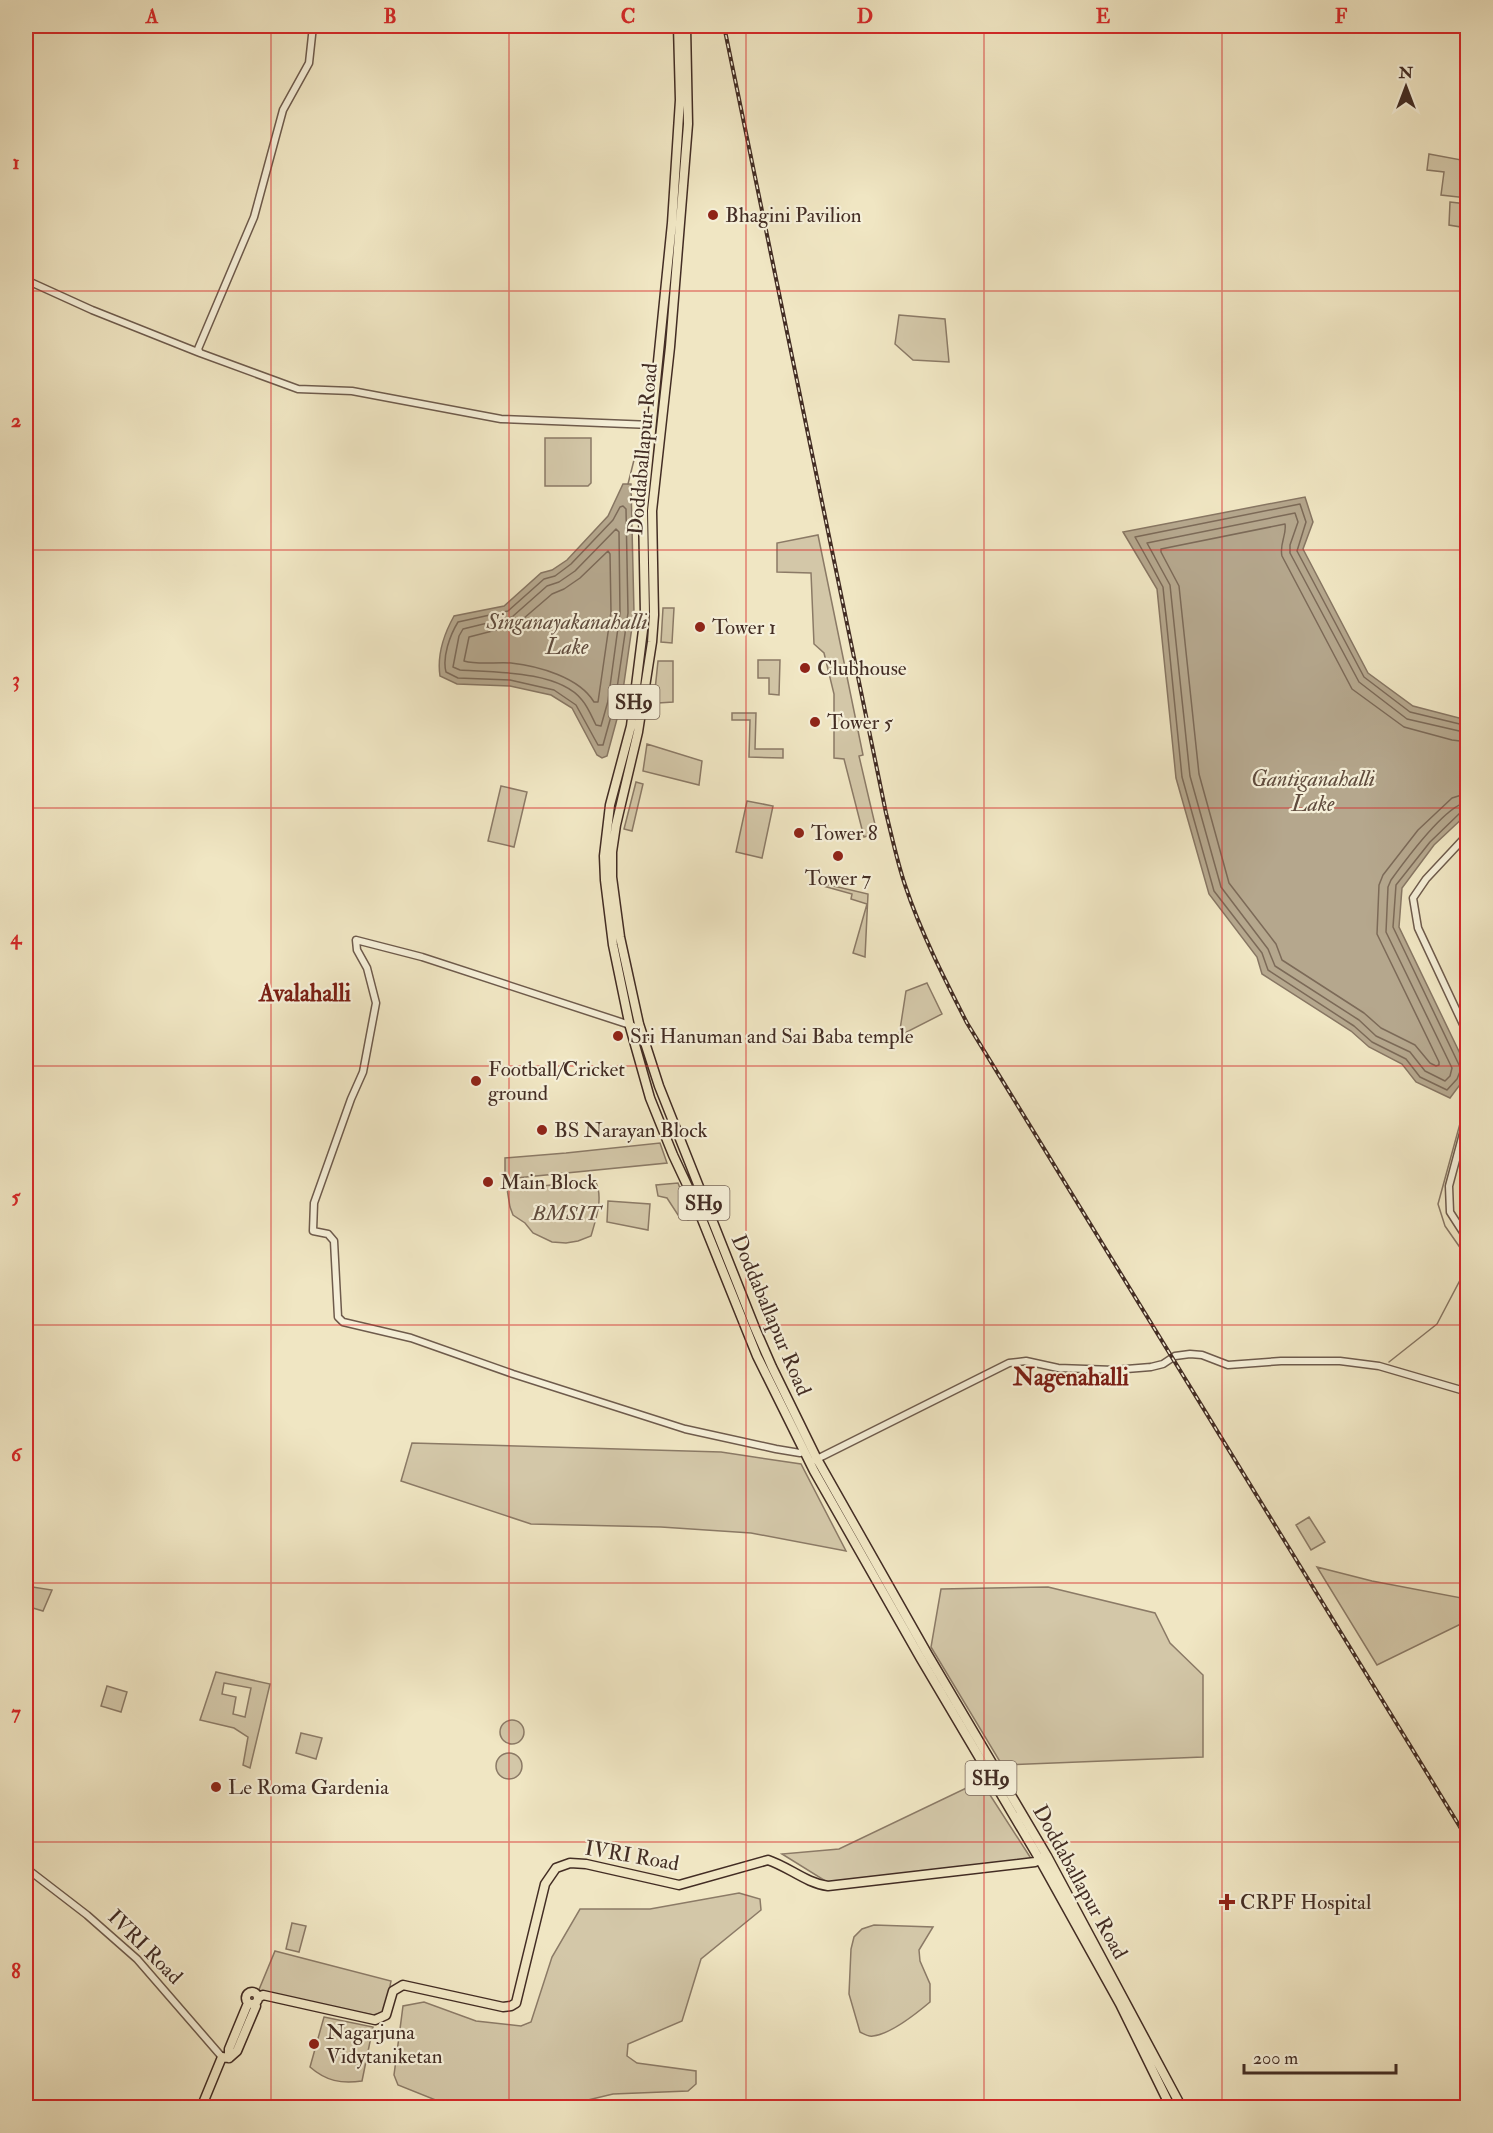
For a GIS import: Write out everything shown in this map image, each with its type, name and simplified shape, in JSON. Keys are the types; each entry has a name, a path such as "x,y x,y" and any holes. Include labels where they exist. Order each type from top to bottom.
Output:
{"main road":[{"name":"Doddaballapur Road","path":"654,446 652,425 673,264 680,100 678,26"},
{"name":"Doddaballapur Road","path":"686,26 688,124 643,529 645,614 631,726 610,805 604,856 610,925 635,1025 650,1098 757,1356 921,1659 1043,1858 1182,2108"},
{"name":"Doddaballapur Road","path":"1043,1858 1120,2004 1171,2108"},
{"name":"IVRI Road","path":"226,2057 237,2051 256,2006 254,2001 263,1995 375,2020 382,2019 386,2015 393,1991 403,1985 503,2007 511,2006 516,2003 545,1884 556,1868 570,1863 586,1864 679,1885 768,1860 780,1864 815,1884 828,1886 1043,1858"},
{"path":"201,2108 226,2057"}],"street":[{"path":"200,353 199,344 254,217 283,110 309,63 313,26"},
{"path":"26,280 92,310 298,389 352,391 501,418 652,425"},
{"path":"1467,834 1426,879 1413,898 1418,928 1467,1035"},
{"path":"635,1025 422,957 356,940 358,955 367,968 376,1003 363,1072 314,1203 313,1231 328,1234 334,1241 338,1317 343,1323 411,1338 513,1374 686,1429 800,1453 808,1449"},
{"path":"1467,1115 1449,1186 1450,1212 1467,1240"},
{"path":"814,1461 1009,1363 1018,1361 1058,1368 1114,1370 1151,1367 1163,1364 1175,1356 1190,1354 1202,1355 1228,1365 1281,1361 1340,1361 1379,1366 1467,1392"},
{"name":"IVRI Road","path":"26,1868 87,1915 137,1959 226,2057"}],"green space":[{"path":"1429,154 1467,161 1467,198 1441,195 1444,172 1427,170"},
{"path":"1450,202 1467,204 1467,228 1449,225"},
{"path":"899,315 945,319 949,362 913,360 895,344"},
{"path":"545,438 591,438 591,483 588,486 545,486"},
{"path":"818,535 863,755 859,756 877,833 864,837 844,759 834,758 834,694 824,653 814,644 811,573 777,572 777,543"},
{"path":"663,608 674,608 672,643 661,642"},
{"path":"758,660 780,660 779,695 769,694 769,678 758,678"},
{"path":"658,661 673,661 673,702 658,703 654,700"},
{"path":"732,713 756,713 755,749 783,749 783,758 749,757 750,720 732,720"},
{"path":"647,744 702,761 699,785 643,771"},
{"path":"636,782 643,784 632,831 624,829"},
{"path":"501,786 527,792 514,847 488,841"},
{"path":"747,801 773,806 762,858 736,852"},
{"path":"817,882 868,894 865,957 853,953 867,904 851,899 852,894 816,884"},
{"path":"927,983 942,1014 899,1036 906,991"},
{"path":"660,1143 667,1163 505,1179 505,1158"},
{"name":"BMSIT","path":"595,1181 599,1201 595,1222 591,1236 578,1241 552,1242 533,1233 525,1223 513,1215 510,1207 507,1189"},
{"path":"678,1183 692,1219 688,1220 678,1215 667,1198 658,1196 656,1185"},
{"path":"608,1201 650,1204 648,1230 607,1222"},
{"path":"412,1443 721,1452 801,1464 846,1551 751,1533 661,1527 531,1524 401,1481"},
{"path":"1309,1517 1325,1542 1311,1550 1296,1525"},
{"path":"1317,1567 1372,1581 1467,1599 1467,1621 1377,1665"},
{"path":"26,1586 52,1590 43,1611 26,1606"},
{"path":"1048,1587 1155,1613 1170,1643 1203,1675 1203,1757 1002,1765 931,1647 941,1589"},
{"path":"216,1672 270,1684 250,1768 243,1765 248,1737 234,1728 200,1720","holes":["224,1683 251,1688 245,1717 233,1714 236,1697 222,1694"]},
{"path":"107,1686 127,1692 121,1712 101,1706"},
{"path":"512,1720 521,1723 524,1732 521,1741 512,1744 503,1741 500,1732 503,1723"},
{"path":"301,1733 322,1738 316,1759 296,1753"},
{"path":"509,1753 518,1757 522,1766 518,1775 509,1779 500,1775 496,1766 500,1757"},
{"path":"981,1781 1032,1860 827,1882 782,1854 839,1849"},
{"path":"739,1893 760,1899 761,1910 701,1959 682,2021 628,2044 627,2056 637,2063 696,2071 696,2084 688,2091 613,2094 567,2105 443,2103 398,2085 394,2075 403,2006 424,2002 476,2021 521,2026 531,2022 552,1957 580,1909 650,1909"},
{"path":"292,1923 306,1926 299,1952 286,1949"},
{"path":"874,1925 933,1927 919,1950 920,1961 930,1984 930,2002 895,2027 871,2036 860,2032 849,1994 851,1949 854,1937 862,1929"},
{"path":"275,1951 391,1981 385,2012 373,2015 258,1992"},
{"path":"324,2017 373,2027 362,2081 334,2080 322,2076 310,2067"}],"water":[{"name":"Singanayakanahalli Lake","path":"623,484 631,484 634,613 621,704 607,756 602,758 597,755 572,708 551,695 510,686 457,684 440,676 440,653 454,616 504,606 541,573 552,570 567,560 608,516"},
{"name":"Gantiganahalli Lake","path":"1305,497 1313,522 1303,549 1368,673 1413,706 1467,720 1467,814 1434,845 1402,888 1399,927 1467,1068 1462,1082 1450,1098 1416,1082 1402,1064 1369,1047 1351,1031 1262,974 1257,957 1209,894 1176,778 1157,589 1123,532"}],"waterway":[{"path":"628,484 635,456 642,450 647,450"},
{"path":"1461,1120 1438,1204 1445,1226 1468,1259"},
{"path":"1389,1362 1437,1324 1468,1265"}],"railway":[{"path":"724,26 886,813 911,903 941,972 967,1023 1468,1840"}],"place":[{"name":"Bhagini Pavilion","path":"713,215"},
{"name":"Tower 1","path":"700,627"},
{"name":"Clubhouse","path":"805,668"},
{"name":"Tower 5","path":"815,722"},
{"name":"Tower 8","path":"799,833"},
{"name":"Tower 7","path":"838,856"},
{"name":"Sri Hanuman and Sai Baba temple","path":"618,1036"},
{"name":"Football/Cricket ground","path":"476,1081"},
{"name":"BS Narayan Block","path":"542,1130"},
{"name":"Main Block","path":"488,1182"},
{"name":"Le Roma Gardenia","path":"216,1787"},
{"name":"CRPF Hospital","path":"1227,1902"},
{"name":"Nagarjuna Vidytaniketan","path":"314,2044"}],"district":[{"name":"Avalahalli","path":"305,993"},
{"name":"Nagenahalli","path":"1071,1377"}]}
